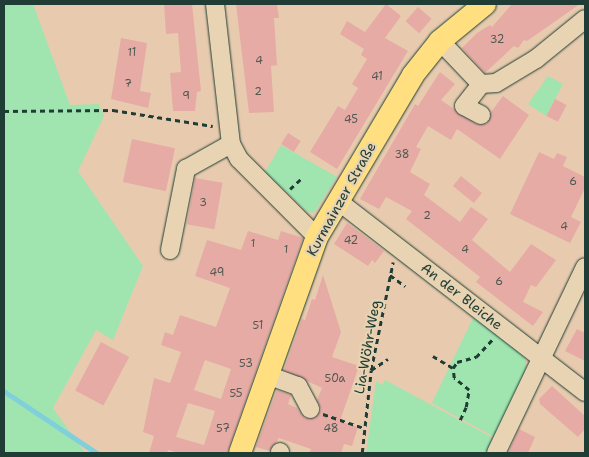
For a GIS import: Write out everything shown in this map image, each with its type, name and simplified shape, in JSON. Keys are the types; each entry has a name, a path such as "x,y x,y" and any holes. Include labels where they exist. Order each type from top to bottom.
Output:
{"main road":[{"name":"Kurmainzer Straße","path":"240,453 317,237 413,75 440,41 482,4"}],"street":[{"path":"215,4 227,126 231,144 239,159 317,237"},
{"path":"481,116 464,106 481,84 496,83 536,59 585,19"},
{"path":"440,41 481,84"},
{"path":"170,250 186,169 231,144"},
{"name":"An der Bleiche","path":"338,201 585,392"},
{"path":"496,453 585,267"},
{"path":"267,375 298,386 310,409"}],"path":[{"path":"4,112 113,110 200,127 227,126"},
{"name":"Lia-Wöhr-Weg","path":"362,453 371,370 397,245"},
{"path":"390,275 405,286"},
{"path":"460,420 466,408 469,390 454,378 454,368 457,362 482,352 501,328"},
{"path":"432,356 454,368"},
{"path":"371,370 388,359"},
{"path":"310,409 364,428"}],"green space":[{"path":"4,4 33,4 70,105 99,104 104,116 78,171 143,266 113,340 96,330 53,408 85,453 4,453"},
{"path":"548,76 563,84 546,116 528,104"},
{"path":"281,145 337,177 314,213 307,212 265,172"},
{"path":"474,316 523,355 526,361 526,373 494,437 432,403"},
{"path":"385,380 493,438 486,453 366,453 376,381 382,385"}],"building":[{"path":"164,4 192,4 201,91 197,92 195,111 173,111 170,73 181,72 178,33 166,34"},
{"path":"236,4 277,4 279,18 274,18 277,65 271,66 274,112 249,113"},
{"path":"386,4 401,16 385,38 408,51 337,169 310,152 338,106 345,110 358,88 352,84 367,59 361,55 364,49 340,34 347,21 365,32"},
{"path":"512,4 580,4 527,41 524,40 518,48 514,46 485,73 462,48 477,33 490,25 492,27"},
{"path":"418,7 432,19 419,33 406,21"},
{"path":"121,38 147,43 140,91 151,93 148,108 111,99"},
{"path":"440,72 455,84 441,100 476,124 487,124 491,112 503,96 529,115 500,159 457,129 451,140 428,126 416,147 421,149 410,172 430,184 424,195 460,222 471,207 488,219 472,240 510,272 531,244 556,260 536,287 531,285 523,302 543,312 533,326 476,282 480,277 406,219 412,211 386,197 379,209 360,199 415,104 418,106"},
{"path":"555,99 567,105 558,122 546,116"},
{"path":"288,133 301,141 294,152 281,144"},
{"path":"132,139 175,148 166,191 123,182"},
{"path":"539,152 554,159 557,153 567,157 563,166 585,177 585,188 571,217 581,222 570,243 510,214"},
{"path":"461,176 482,193 474,203 453,186"},
{"path":"195,178 223,183 214,229 187,224"},
{"path":"347,223 384,251 375,263 372,260 368,266 334,244"},
{"path":"248,231 278,240 281,231 303,238 227,453 179,453 168,450 167,453 149,453 154,436 143,432 154,378 170,383 181,352 161,345 165,332 173,335 180,315 216,327 230,288 195,276 207,240 241,250","holes":["205,360 231,369 221,399 194,390","188,403 215,411 204,445 176,437"]},
{"path":"323,275 341,332 332,357 359,366 340,421 358,427 352,446 344,444 341,453 309,453 311,449 279,438 270,451 256,447 277,390 291,395 288,404 297,408 305,418 315,418 321,410 317,400 322,388 284,370 302,319 305,320 312,299 315,300"},
{"path":"577,329 585,333 585,361 565,351"},
{"path":"101,342 129,357 103,406 75,391"},
{"path":"552,386 585,416 585,429 578,437 540,404 539,399"},
{"path":"519,429 535,437 528,453 508,453"}],"waterway":[{"path":"4,391 97,453"}]}
